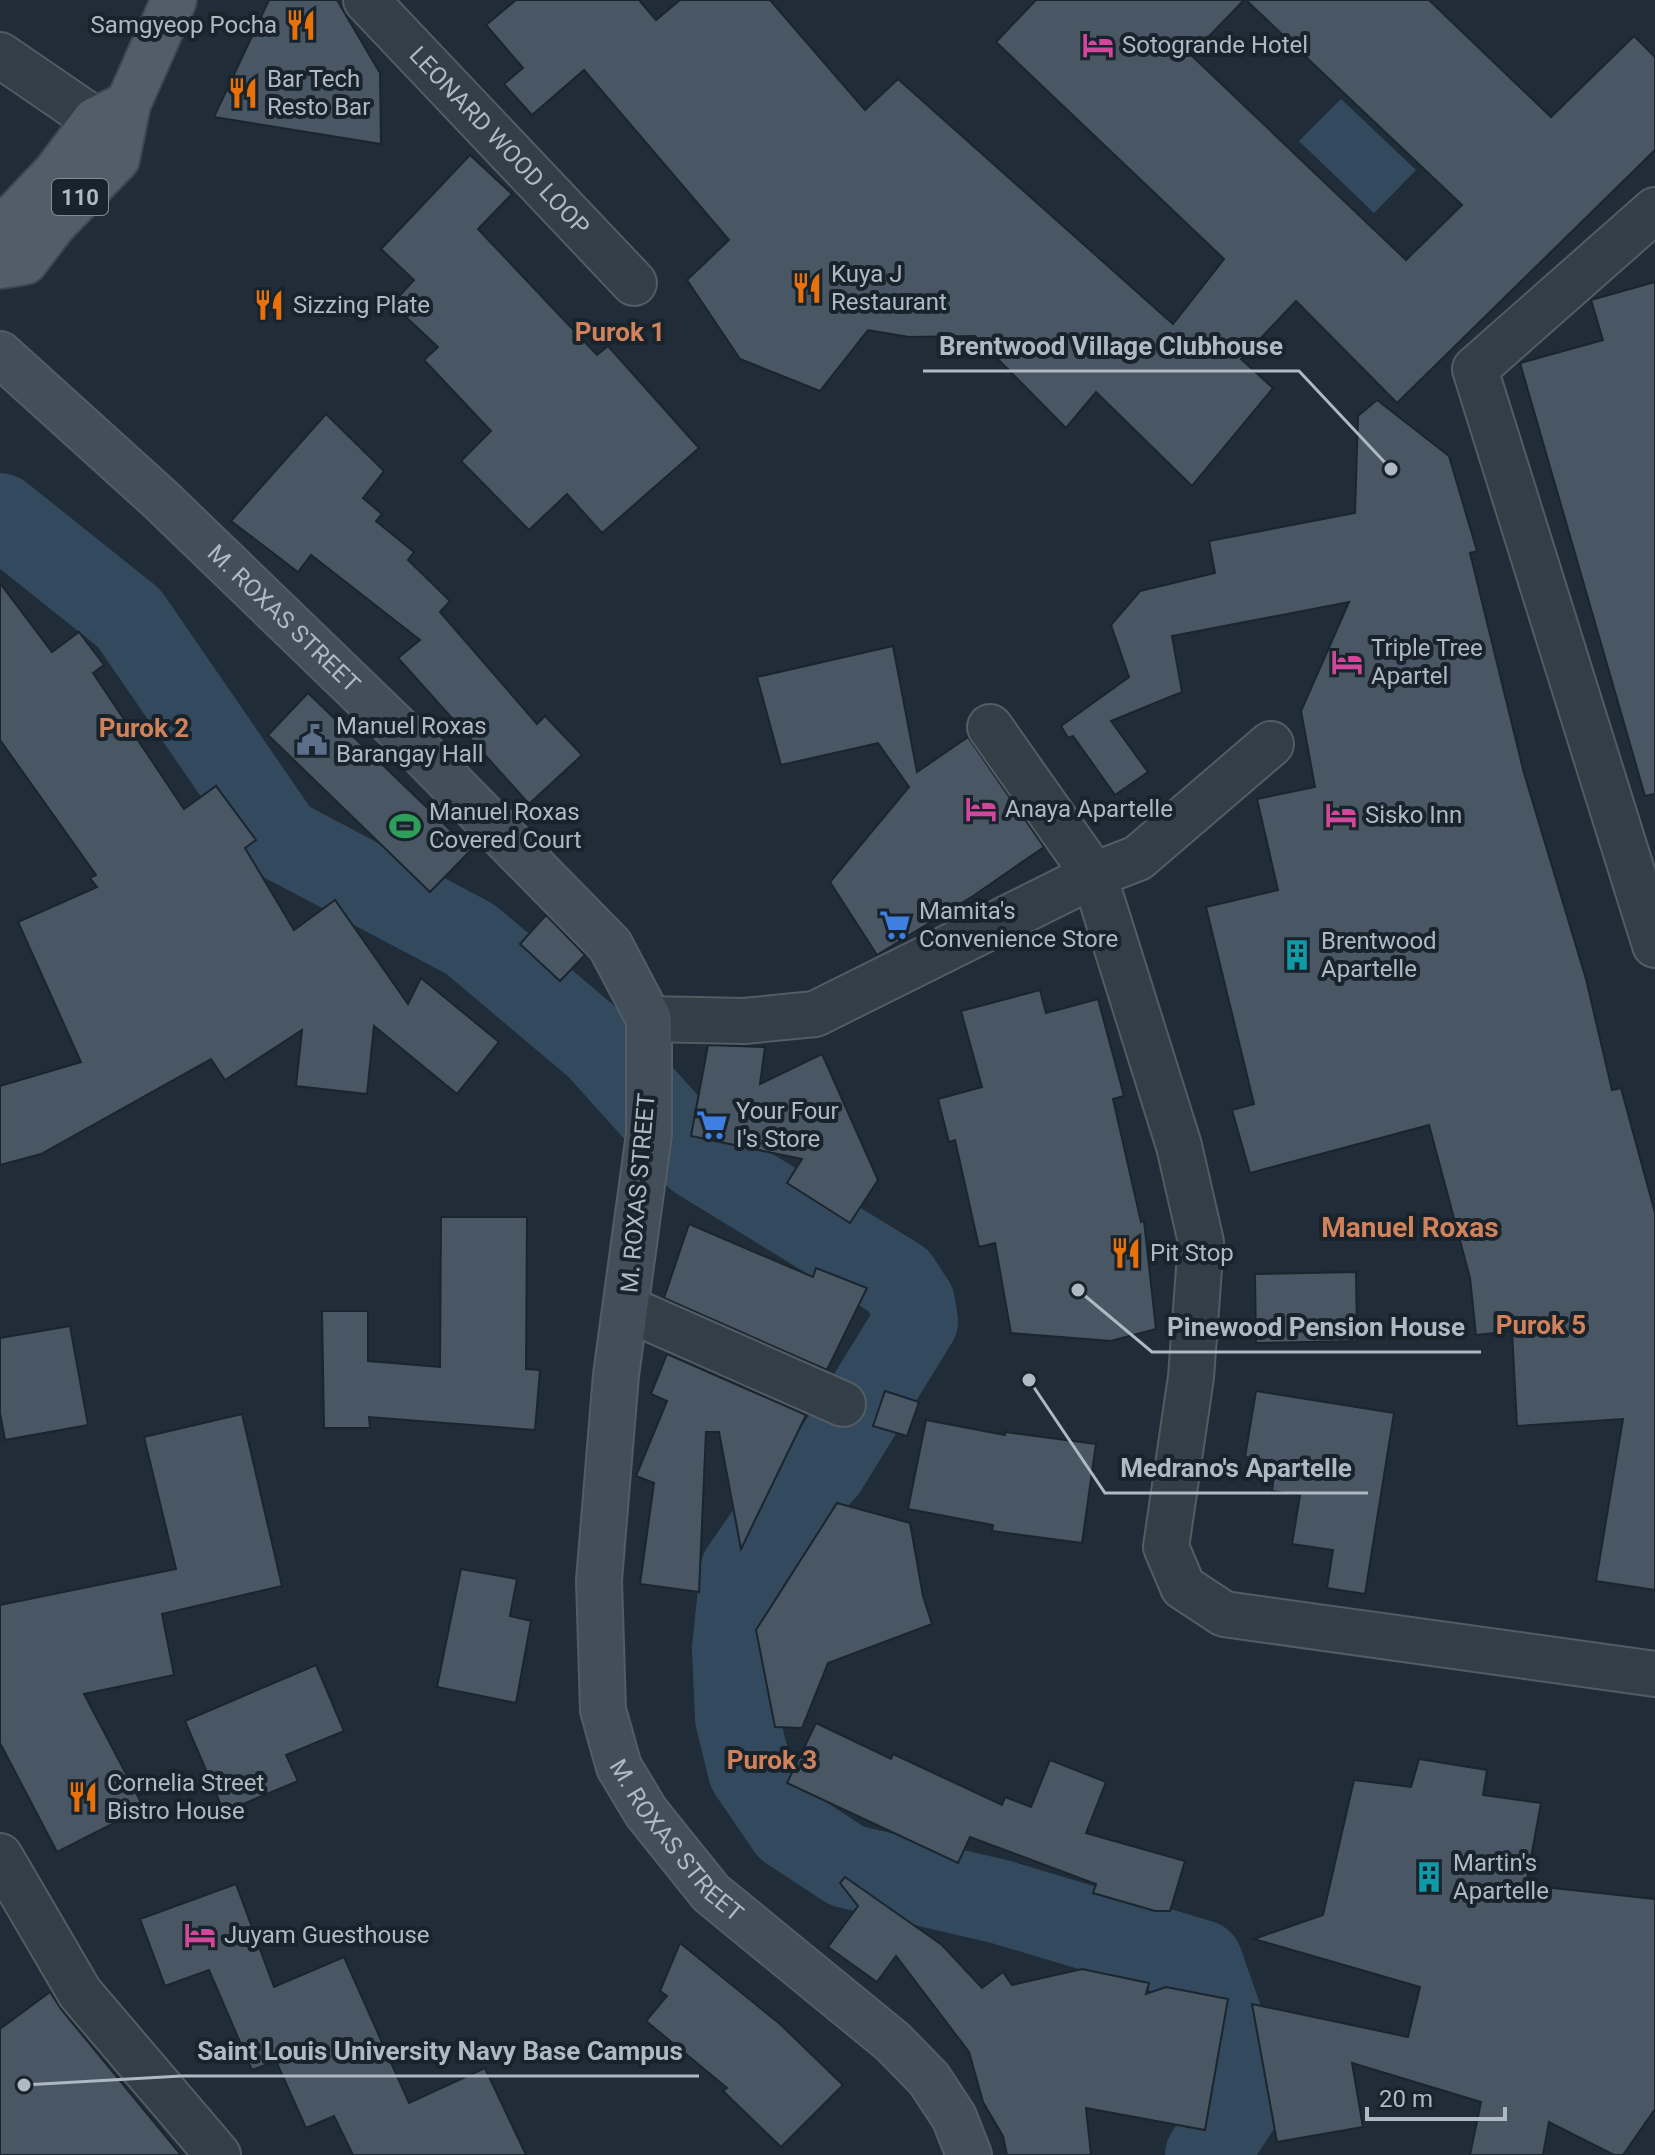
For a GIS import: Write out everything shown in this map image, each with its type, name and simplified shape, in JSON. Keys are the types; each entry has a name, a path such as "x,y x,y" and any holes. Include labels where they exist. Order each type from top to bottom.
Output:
{"main road":[{"name":"110","path":"0,231 111,112 174,0"},
{"name":"110","path":"0,266 25,262 54,224 117,159 111,112"},
{"name":"M. ROXAS STREET","path":"0,354 160,499 396,727 610,945 649,1019 649,1134 628,1309 616,1375 599,1580 603,1710 619,1767 646,1812 711,1893 893,2042 929,2079 954,2117 969,2155"}],"street":[{"name":"LEONARD WOOD LOOP","path":"366,0 634,283"},
{"path":"0,55 111,112"},
{"path":"1655,210 1475,369 1655,945"},
{"path":"990,727 1094,875 1179,1146 1201,1242 1191,1377 1166,1547 1183,1587 1224,1614 1654,1677"},
{"path":"649,1019 744,1021 815,1014 1094,875 1138,858 1271,744"},
{"path":"628,1309 843,1404"},
{"path":"0,1856 80,1993 218,2155"}],"water":[{"path":"1341,99 1416,170 1374,213 1299,141"}],"building":[{"path":"269,0 337,0 380,73 381,144 214,117"},
{"path":"516,0 639,0 656,20 680,0 770,0 865,110 898,79 1173,324 1224,259 996,42 1036,0 1244,0 1191,55 1406,260 1462,205 1246,0 1429,0 1551,117 1634,36 1655,57 1655,150 1397,403 1296,301 1241,359 1273,388 1192,486 1096,392 1066,428 975,336 909,337 868,330 820,391 740,359 687,280 729,240 584,70 532,115 504,84 523,68 486,25"},
{"path":"470,155 512,194 478,229 597,355 608,346 699,448 602,533 567,494 529,530 461,461 491,431 424,360 438,347 392,304 414,280 381,249"},
{"path":"1655,282 1655,794 1645,796 1520,363 1603,340 1591,300"},
{"path":"1377,400 1449,456 1477,551 1470,553 1524,773 1586,979 1612,1090 1621,1088 1655,1213 1655,1590 1596,1581 1623,1419 1517,1426 1512,1331 1476,1335 1470,1278 1429,1125 1250,1173 1232,1110 1254,1104 1206,907 1278,890 1257,799 1315,787 1301,711 1349,602 1172,636 1182,692 1111,721 1148,772 1115,795 1073,736 1068,738 1061,726 1129,677 1111,625 1140,591 1215,573 1209,541 1355,513 1358,416"},
{"path":"326,414 384,471 363,498 382,514 376,521 414,552 408,560 450,601 440,612 537,724 545,716 582,755 529,804 398,658 420,640 311,555 298,572 231,521"},
{"path":"0,583 52,652 79,632 104,665 93,673 184,809 216,786 256,840 245,848 294,930 335,900 408,1004 421,978 499,1042 457,1094 374,1026 367,1094 296,1086 302,1030 225,1080 211,1059 41,1154 0,1165 0,1086 81,1062 18,922 97,887 90,878 96,875 0,740"},
{"path":"893,646 917,772 968,737 1044,847 973,896 877,955 830,882 909,787 878,743 781,765 757,677"},
{"path":"308,693 471,850 430,892 268,735"},
{"path":"546,915 585,955 560,981 520,944"},
{"path":"1040,990 1046,1013 1098,999 1124,1096 1113,1099 1141,1222 1144,1221 1156,1329 1111,1341 1011,1333 995,1243 979,1247 955,1140 949,1142 938,1099 982,1087 961,1011"},
{"path":"708,1045 765,1047 760,1084 822,1054 878,1180 850,1223 787,1183 802,1159 691,1136"},
{"path":"441,1217 527,1217 526,1369 540,1370 535,1430 369,1417 370,1428 324,1428 322,1311 368,1311 368,1361 440,1367"},
{"path":"689,1224 813,1277 816,1268 867,1288 827,1370 664,1298"},
{"path":"1356,1272 1357,1341 1256,1343 1255,1274"},
{"path":"70,1326 88,1425 5,1440 0,1413 0,1338"},
{"path":"667,1354 806,1415 741,1549 719,1432 706,1432 699,1592 640,1584 654,1483 636,1476 667,1401 651,1394"},
{"path":"885,1391 919,1402 907,1436 873,1426"},
{"path":"1256,1391 1394,1413 1365,1594 1327,1588 1333,1550 1292,1544 1300,1495 1272,1491 1276,1462 1245,1457"},
{"path":"242,1414 282,1586 162,1614 174,1675 84,1694 144,1808 57,1852 0,1743 0,1605 176,1569 144,1437"},
{"path":"926,1420 1005,1435 1005,1432 1096,1444 1082,1543 992,1531 993,1525 908,1509"},
{"path":"837,1503 910,1523 923,1596 932,1624 828,1663 802,1728 775,1727 756,1630"},
{"path":"461,1569 517,1579 510,1616 531,1621 516,1703 437,1687"},
{"path":"316,1665 344,1731 286,1755 298,1781 224,1812 185,1721"},
{"path":"816,1723 891,1759 893,1754 1002,1805 1005,1797 1031,1807 1050,1760 1106,1782 1086,1833 1185,1861 1170,1911 1155,1911 1093,1893 1096,1884 970,1837 958,1863 787,1783"},
{"path":"1419,1759 1487,1770 1483,1795 1541,1803 1526,1885 1655,1899 1655,2109 1623,2155 1614,2155 1549,2122 1543,2155 1470,2155 1481,2102 1352,2063 1363,2127 1277,2142 1252,2004 1408,2037 1420,1987 1254,1939 1323,1915 1354,1780 1411,1787"},
{"path":"845,1877 942,1945 982,1988 1003,1972 1012,1985 1082,1969 1149,1983 1146,1994 1166,1987 1228,1999 1205,2130 1086,2108 1091,2155 1007,2155 1003,2136 983,2102 969,2052 896,1956 877,1982 828,1947 858,1906 840,1883"},
{"path":"236,1884 274,1987 344,1957 409,2103 485,2068 526,2155 353,2155 334,2116 306,2128 276,2061 252,2070 209,1970 165,1986 140,1919"},
{"path":"680,1943 780,2024 843,2085 781,2147 723,2091 727,2088 646,2021 667,1996 660,1991"},
{"path":"50,1992 181,2155 0,2155 0,2029"}],"waterway":[{"path":"0,515 129,618 281,839 470,939 597,1046 697,1157 898,1280 913,1303 916,1321 825,1469 780,1516 742,1571 734,1649 737,1718 750,1771 789,1828 847,1866 1001,1902 1201,1962 1232,2051 1240,2104 1207,2155"}],"place":[{"name":"Samgyeop Pocha","path":"301,25"},
{"name":"Sotogrande Hotel","path":"1098,45"},
{"name":"Bar Tech Resto Bar","path":"243,93"},
{"name":"Kuya J Restaurant","path":"807,288"},
{"name":"Sizzing Plate","path":"269,305"},
{"name":"Brentwood Village Clubhouse","path":"1391,469"},
{"name":"Triple Tree Apartel","path":"1347,662"},
{"name":"Manuel Roxas Barangay Hall","path":"312,740"},
{"name":"Anaya Apartelle","path":"981,809"},
{"name":"Sisko Inn","path":"1341,815"},
{"name":"Manuel Roxas Covered Court","path":"405,826"},
{"name":"Mamita's Convenience Store","path":"895,925"},
{"name":"Brentwood Apartelle","path":"1297,955"},
{"name":"Your Four I's Store","path":"712,1125"},
{"name":"Pit Stop","path":"1126,1253"},
{"name":"Pinewood Pension House","path":"1078,1290"},
{"name":"Medrano's Apartelle","path":"1029,1380"},
{"name":"Cornelia Street Bistro House","path":"83,1797"},
{"name":"Martin's Apartelle","path":"1429,1877"},
{"name":"Juyam Guesthouse","path":"200,1935"},
{"name":"Saint Louis University Navy Base Campus","path":"24,2085"}],"district":[{"name":"Purok 1","path":"620,332"},
{"name":"Purok 2","path":"144,728"},
{"name":"Manuel Roxas","path":"1410,1227"},
{"name":"Purok 5","path":"1541,1325"},
{"name":"Purok 3","path":"772,1760"}]}
